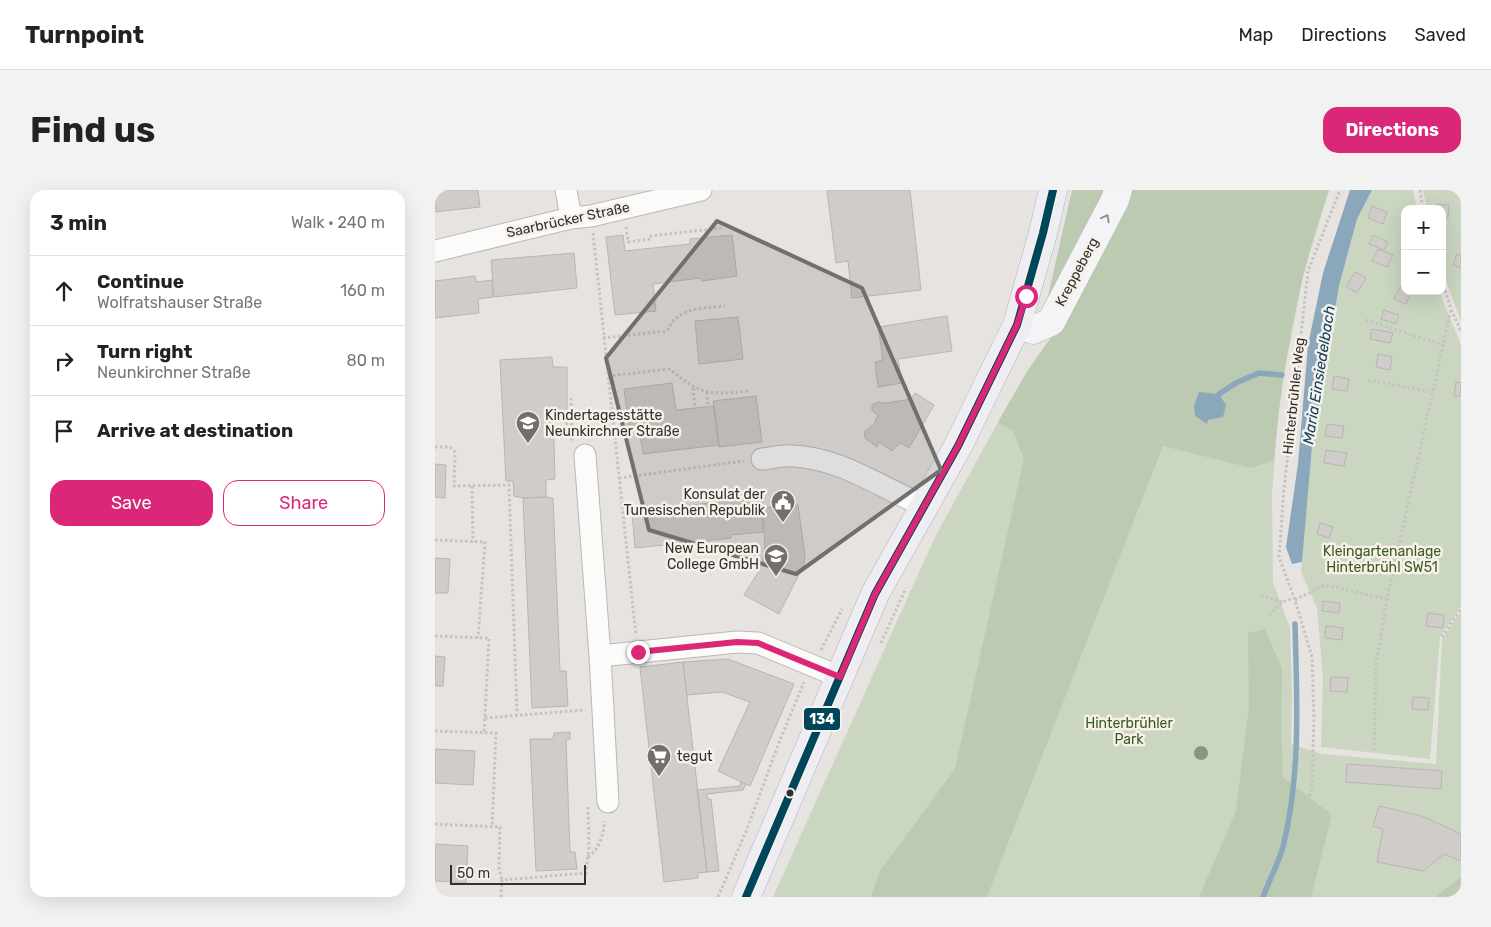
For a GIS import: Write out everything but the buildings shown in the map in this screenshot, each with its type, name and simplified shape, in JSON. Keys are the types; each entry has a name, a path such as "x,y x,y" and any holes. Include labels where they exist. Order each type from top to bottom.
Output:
{"main road":[{"path":"746,897 875,594 958,446 1017,325 1053,190"}],"street":[{"path":"566,190 581,217"},
{"name":"Saarbrücker Straße","path":"435,251 701,190"},
{"name":"Kreppeberg","path":"1017,325 1033,330 1051,322 1119,190"},
{"path":"579,450 600,656 590,706 608,802"},
{"path":"762,459 791,456 813,458 856,472 925,506"},
{"path":"600,656 737,642 758,643 840,677"}],"path":[{"path":"962,897 972,866 1014,760 1143,483 1264,190"},
{"name":"Hinterbrühler Weg","path":"1280,897 1297,854 1312,786 1314,718 1312,657 1279,557 1284,489 1308,271 1340,190"},
{"path":"1420,190 1422,205"},
{"path":"624,209 628,242 651,239 651,236 721,228"},
{"path":"581,217 608,376 638,652"},
{"path":"1446,293 1461,332"},
{"path":"603,338 667,331 675,318 687,311 725,306"},
{"path":"1374,750 1376,664 1387,599 1451,309"},
{"path":"1367,320 1443,345"},
{"path":"608,376 670,369 693,387 707,392 719,394 749,391"},
{"path":"1368,380 1432,392"},
{"path":"693,387 695,408"},
{"path":"707,392 708,407"},
{"path":"571,398 572,436 579,450"},
{"path":"572,436 613,433"},
{"path":"435,447 450,447 455,452 454,486 509,485 517,715"},
{"path":"619,478 762,459"},
{"path":"472,486 473,542"},
{"path":"435,540 485,542 478,638"},
{"path":"1269,615 1283,602 1325,585 1387,599"},
{"path":"1261,595 1283,602"},
{"path":"1442,637 1461,609"},
{"path":"435,636 489,638 484,733"},
{"path":"485,718 590,706"},
{"path":"435,731 496,733 492,827"},
{"path":"502,880 586,873 589,847 588,798"},
{"path":"588,857 599,844 604,828 608,802"},
{"path":"435,824 500,826 499,868 502,880 501,897"},
{"path":"718,897 723,882"}],"highlighted area":[{"path":"717,221 862,288 941,470 796,574 649,530 606,358"}],"green space":[{"path":"1072,190 1107,190 1046,305"},
{"path":"1125,190 1329,190 1308,256 1293,323 1277,426 1274,460 1251,468 1163,446 987,897 871,897 880,871 955,769 1024,459 1013,431 998,422 1028,370 1060,325"},
{"name":"Hinterbrühler Park","path":"1329,190 1303,276 1279,400 1272,494 1273,582 1290,628 1291,744 1322,754 1436,764 1442,639 1461,612 1461,897 773,897 934,539 1028,370 1060,325"},
{"name":"Kleingartenanlage Hinterbrühl SW51","path":"1372,190 1413,190 1416,205 1401,205 1401,295 1441,295 1461,345 1461,607 1440,637 1430,759 1321,747 1323,678 1317,608 1301,572 1312,447 1339,286 1357,219"},
{"path":"1423,190 1461,190 1461,322 1446,280 1446,205 1426,205"},
{"path":"1265,629 1282,669 1281,728 1283,777 1332,815 1311,897 1199,897 1236,811 1249,706 1248,633"},
{"path":"1461,877 1461,897 1435,897"}],"water":[{"path":"1350,190 1372,190 1357,219 1339,286 1312,447 1302,562 1292,564 1286,547 1298,464 1308,345 1323,273"},
{"path":"1199,392 1219,394 1226,405 1223,417 1208,420 1207,424 1195,416 1194,406"}],"waterway":[{"path":"1219,394 1236,383 1259,373 1282,375"},
{"name":"Maria Einsiedelbach","path":"1263,897 1283,847 1293,792 1297,736 1295,624"}],"transit line":[{"name":"134","path":"746,897 875,594 958,446 1017,325 1053,190"}],"place":[{"name":"Kindertagesstätte Neunkirchner Straße","path":"528,444"},
{"name":"Konsulat der Tunesischen Republik","path":"783,523"},
{"name":"New European College GmbH","path":"776,577"},
{"name":"tegut","path":"659,777"}],"route":[{"path":"638,652 737,642 758,643 840,677 875,594 958,446 1017,325 1026,296"}]}
